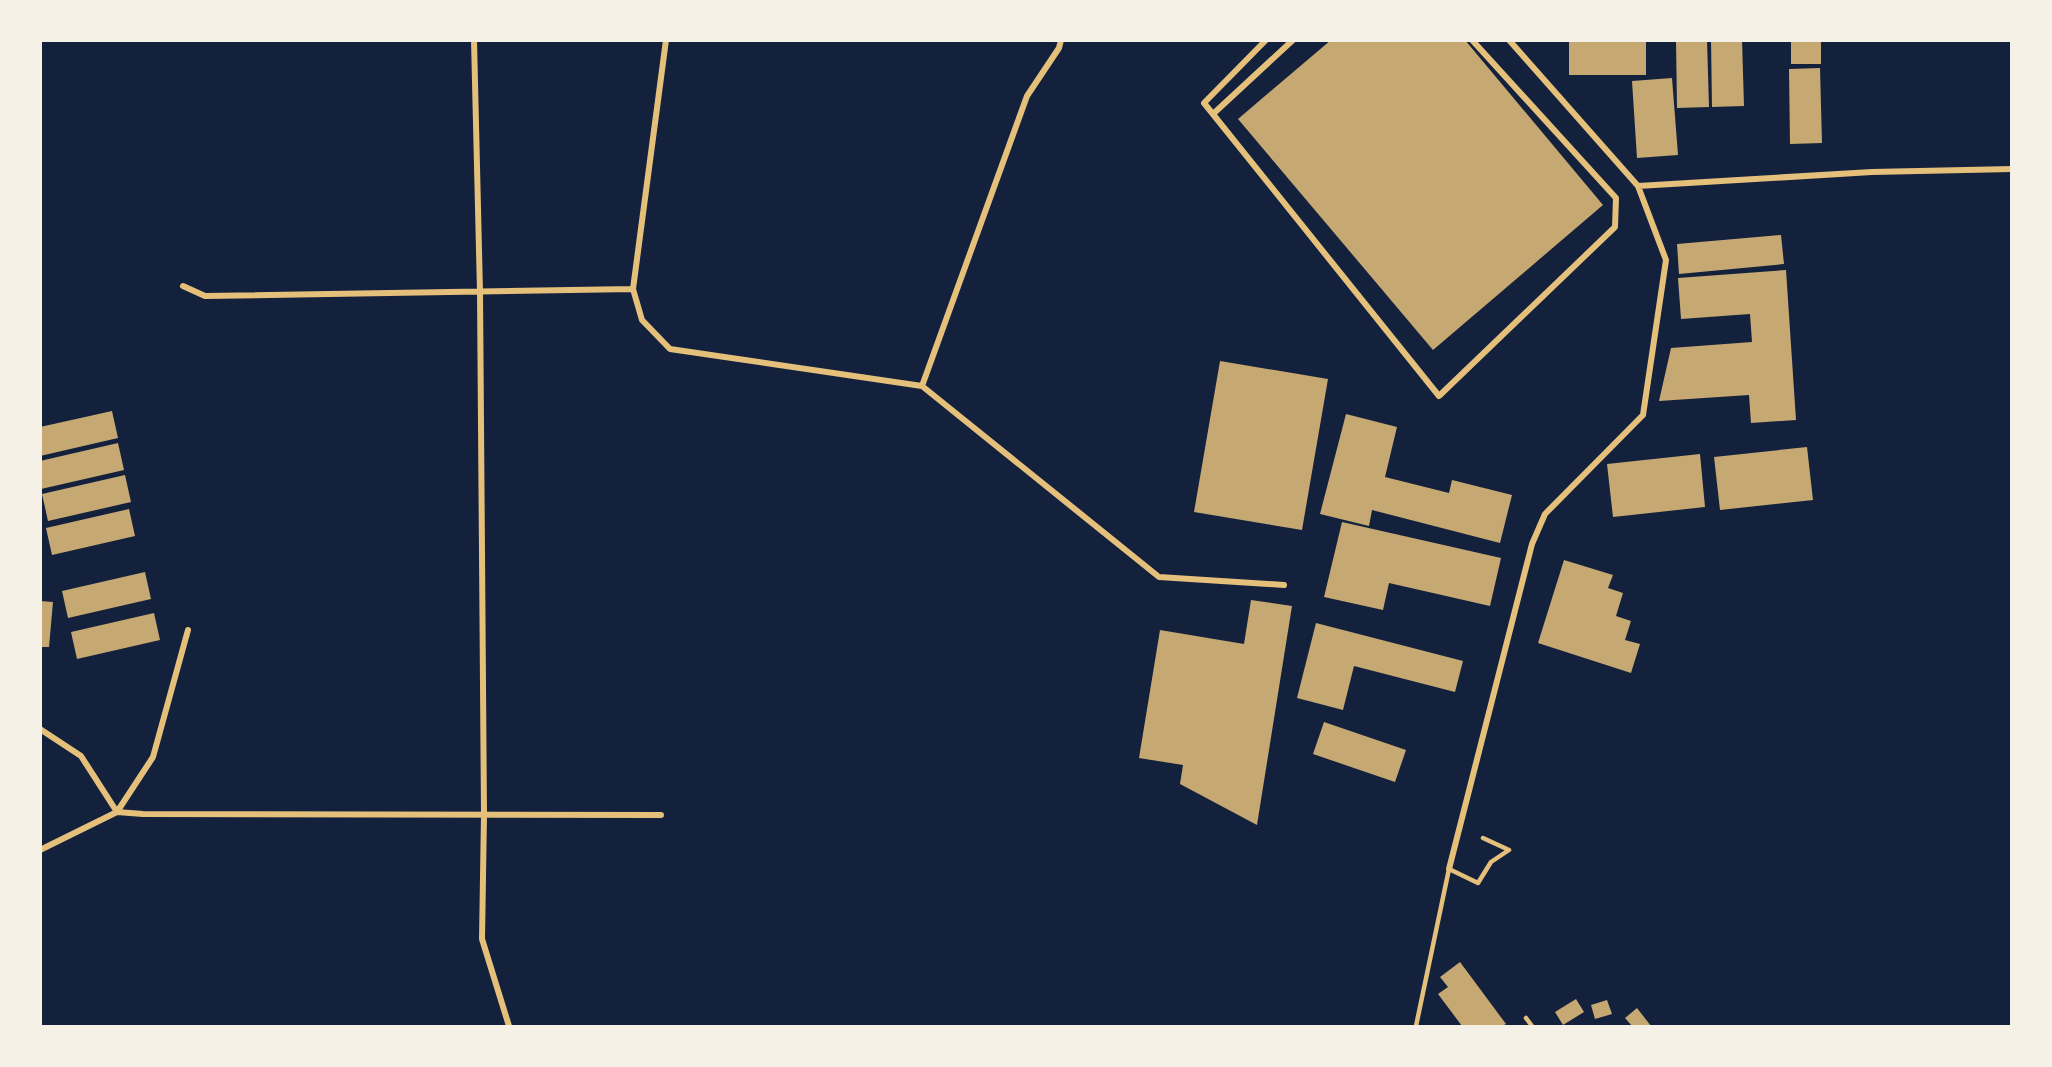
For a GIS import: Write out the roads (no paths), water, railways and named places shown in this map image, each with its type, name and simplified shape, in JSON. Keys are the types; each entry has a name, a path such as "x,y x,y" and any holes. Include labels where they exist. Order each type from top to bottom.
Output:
{"street":[{"path":"474,40 480,292 484,815 482,939 509,1026"},
{"path":"666,40 633,289 642,320 670,348 922,386 1159,577 1284,585"},
{"path":"922,386 1028,96 1059,48 1060,40"},
{"path":"1266,40 1204,103 1439,396 1615,227 1616,198 1472,40"},
{"path":"1213,114 1293,40"},
{"path":"1449,869 1532,544 1545,514 1643,414 1666,260 1638,186 1509,40"},
{"path":"1638,186 1872,172 2012,170"},
{"path":"183,286 205,296 633,289"},
{"path":"40,850 117,812 153,757 188,630"},
{"path":"40,729 81,756 117,812"},
{"path":"117,812 143,814 661,815"}],"lane":[{"path":"1416,1026 1449,869 1478,883 1491,862 1509,850 1483,838"},
{"path":"1526,1018 1532,1026"}]}
